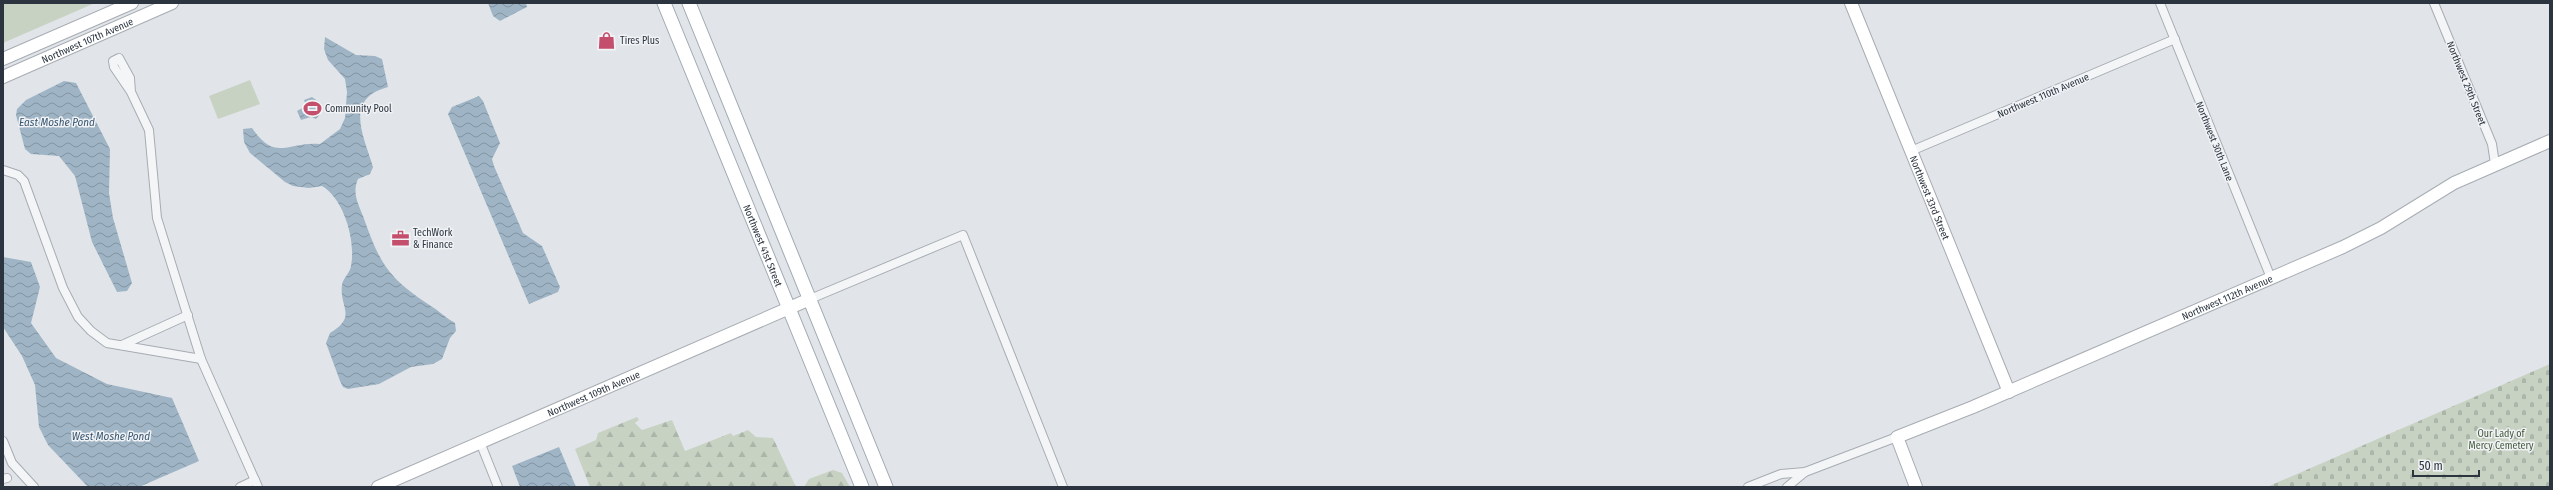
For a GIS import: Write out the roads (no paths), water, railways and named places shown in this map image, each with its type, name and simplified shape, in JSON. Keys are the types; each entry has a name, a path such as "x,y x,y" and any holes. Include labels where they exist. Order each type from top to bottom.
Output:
{"main road":[{"name":"Northwest 41st Street","path":"664,3 862,487"},
{"path":"689,3 886,487"}],"street":[{"name":"Northwest 107th Avenue","path":"3,59 132,3"},
{"name":"Northwest 107th Avenue","path":"3,77 172,3"},
{"name":"Northwest 33rd Street","path":"1851,3 2009,392"},
{"name":"Northwest 30th Lane","path":"2160,3 2271,278"},
{"name":"Northwest 29th Street","path":"2434,3 2492,144 2495,164"},
{"name":"Northwest 110th Avenue","path":"1911,151 2175,39"},
{"path":"131,92 151,136 157,218 201,359 257,484 240,487"},
{"name":"Northwest 112th Avenue","path":"1897,437 2009,392 2366,236 2439,191 2550,140"},
{"path":"3,170 18,175 28,189 46,245 78,317 102,341 201,359"},
{"path":"810,299 962,235 1063,487"},
{"name":"Northwest 109th Avenue","path":"378,487 810,299"},
{"path":"122,345 188,316"},
{"path":"1748,487 1781,474 1805,472 1897,437 1916,487"},
{"path":"3,441 12,464 34,487"},
{"path":"480,442 498,487"},
{"path":"1787,487 1805,472"}],"water":[{"path":"488,3 526,3 527,7 500,21 493,16"},
{"path":"325,37 356,55 375,56 382,59 388,87 374,93 365,100 361,109 360,120 362,131 373,167 370,174 358,179 356,184 356,198 375,246 387,268 395,278 416,296 455,323 456,331 450,338 442,359 433,364 411,367 379,384 348,389 343,387 340,381 326,343 330,333 343,322 345,316 342,285 350,269 352,256 352,245 347,222 337,200 322,186 309,188 293,186 285,182 250,153 244,142 243,129 252,128 260,139 268,145 275,148 283,148 320,144 340,129 345,118 347,92 345,79 328,60 324,49"},
{"name":"East Moshe Pond","path":"64,81 76,83 110,149 109,193 113,218 132,283 127,291 117,292 92,242 75,176 59,156 31,154 25,149 16,115 17,109 26,100"},
{"path":"479,96 483,101 500,143 492,159 494,166 523,233 542,246 560,287 558,292 529,304 448,114 452,107"},
{"name":"Community Pool","path":"312,97 322,104 321,113 316,119 311,117 301,120 297,111 306,106 304,100"},
{"name":"West Moshe Pond","path":"3,257 31,262 40,287 31,323 56,358 107,384 172,398 199,461 139,487 88,487 48,445 39,427 35,385 22,356 3,327"},
{"path":"559,447 576,487 520,487 512,466"}],"place":[{"name":"Tires Plus","path":"607,40"},
{"name":"Community Pool","path":"312,108"},
{"name":"TechWork & Finance","path":"400,238"}],"park label":[{"name":"Our Lady of Mercy Cemetery","path":"2501,438"}]}
